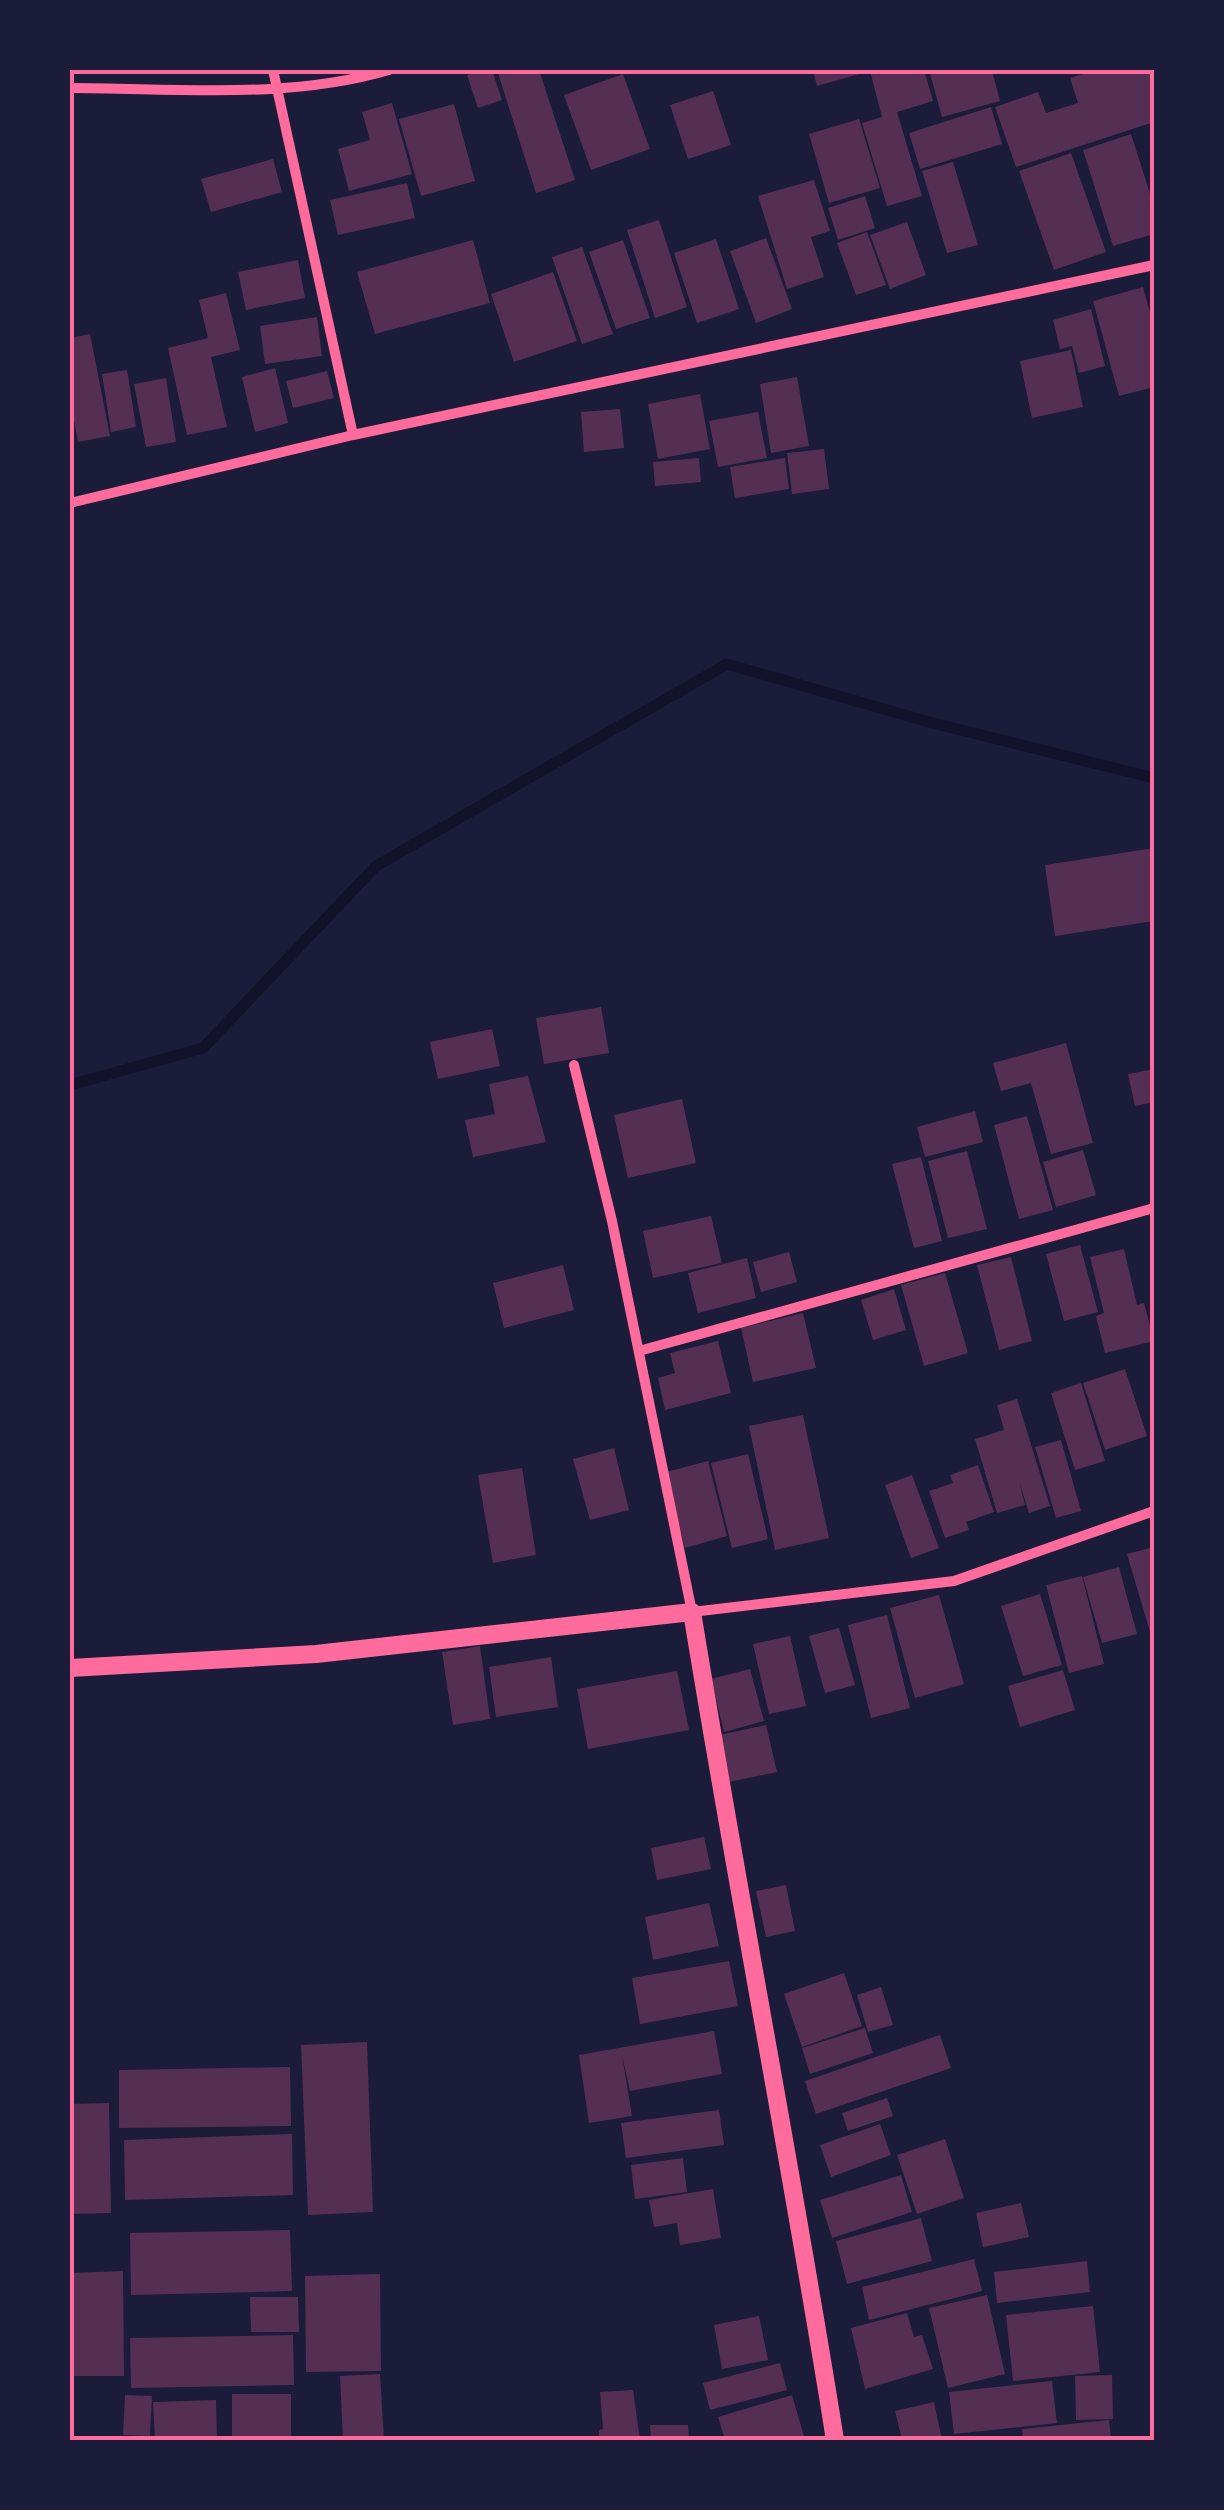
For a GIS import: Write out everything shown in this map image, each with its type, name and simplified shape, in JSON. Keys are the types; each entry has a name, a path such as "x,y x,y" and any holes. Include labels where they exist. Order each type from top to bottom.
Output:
{"street":[{"path":"273,70 353,435"},
{"path":"70,88 277,89 356,80 389,70"},
{"path":"70,503 353,435 1154,265"},
{"path":"574,1066 612,1221 692,1612 730,1848 800,2216 835,2440"},
{"path":"639,1351 1154,1208"},
{"path":"70,1668 316,1654 772,1605 954,1581 1154,1511"}],"building":[{"path":"492,70 502,100 478,108 467,75"},
{"path":"497,70 539,70 575,180 536,193"},
{"path":"813,70 924,70 933,101 897,112 922,196 887,206 862,123 882,117 870,71 817,86"},
{"path":"929,70 992,70 1000,101 942,117"},
{"path":"1095,70 1154,70 1154,122 1016,167 995,107 1038,92 1046,113 1078,103 1070,78"},
{"path":"623,74 650,149 591,170 564,95"},
{"path":"713,91 731,145 688,159 670,105"},
{"path":"392,103 412,174 349,191 338,149 370,140 362,112"},
{"path":"454,104 475,181 421,196 399,119"},
{"path":"991,107 1002,144 920,169 909,133"},
{"path":"859,119 880,188 829,203 809,134"},
{"path":"1131,134 1154,206 1154,234 1113,246 1083,150"},
{"path":"1071,153 1106,252 1054,270 1019,171"},
{"path":"273,159 282,192 211,212 201,179"},
{"path":"953,162 978,245 947,253 922,171"},
{"path":"814,180 830,231 811,237 824,277 787,289 758,196"},
{"path":"407,183 415,218 338,235 330,200"},
{"path":"865,196 875,228 838,240 828,208"},
{"path":"659,220 687,307 655,318 627,230"},
{"path":"907,222 926,275 890,289 870,235"},
{"path":"867,232 886,285 856,295 837,243"},
{"path":"766,238 792,309 756,323 730,251"},
{"path":"716,239 739,309 697,323 674,253"},
{"path":"473,240 490,303 375,334 357,272"},
{"path":"623,240 650,318 616,329 589,252"},
{"path":"582,247 613,334 582,344 552,257"},
{"path":"298,260 305,298 246,310 238,272"},
{"path":"553,272 577,341 514,362 491,294"},
{"path":"1143,287 1154,327 1154,387 1119,396 1093,301"},
{"path":"226,293 240,350 211,357 227,427 187,435 168,348 208,338 199,300"},
{"path":"1091,309 1105,366 1079,373 1072,346 1060,349 1053,320"},
{"path":"317,317 322,356 265,364 260,326"},
{"path":"90,334 110,436 78,442 70,399 70,338"},
{"path":"1071,350 1083,407 1032,418 1020,361"},
{"path":"275,368 288,423 255,432 242,377"},
{"path":"127,370 136,427 111,432 102,374"},
{"path":"327,371 334,398 293,408 286,381"},
{"path":"797,377 809,446 771,453 760,384"},
{"path":"166,378 176,442 146,447 134,384"},
{"path":"700,394 710,449 658,459 648,404"},
{"path":"620,409 624,448 584,452 581,412"},
{"path":"758,412 767,458 718,467 709,421"},
{"path":"824,449 829,489 792,494 787,453"},
{"path":"699,458 701,482 655,486 653,462"},
{"path":"785,458 789,489 735,498 730,467"},
{"path":"1154,848 1154,921 1055,936 1045,865"},
{"path":"601,1007 609,1053 544,1064 536,1018"},
{"path":"492,1029 500,1066 438,1079 430,1042"},
{"path":"1066,1043 1093,1143 1051,1154 1031,1083 1001,1091 993,1063"},
{"path":"1154,1069 1154,1102 1135,1106 1128,1074"},
{"path":"528,1076 546,1142 473,1157 465,1120 495,1114 489,1084"},
{"path":"682,1099 696,1163 628,1178 614,1115"},
{"path":"975,1111 983,1142 925,1157 917,1127"},
{"path":"1027,1116 1053,1210 1019,1219 994,1125"},
{"path":"1083,1150 1096,1195 1056,1207 1043,1162"},
{"path":"967,1151 987,1229 948,1238 928,1161"},
{"path":"921,1157 942,1241 914,1248 892,1164"},
{"path":"711,1216 722,1263 653,1278 643,1231"},
{"path":"1080,1245 1098,1312 1064,1321 1046,1254"},
{"path":"1124,1249 1137,1305 1144,1303 1154,1341 1105,1353 1096,1316 1104,1313 1090,1257"},
{"path":"789,1252 797,1282 761,1292 753,1262"},
{"path":"1011,1257 1032,1341 999,1350 977,1265"},
{"path":"747,1258 756,1298 698,1313 688,1273"},
{"path":"563,1265 574,1310 504,1328 493,1283"},
{"path":"945,1273 968,1353 924,1366 901,1285"},
{"path":"894,1289 906,1330 873,1340 861,1300"},
{"path":"803,1313 816,1368 753,1382 741,1328"},
{"path":"718,1341 731,1393 665,1410 658,1378 675,1373 670,1353"},
{"path":"1125,1369 1147,1436 1105,1450 1083,1383"},
{"path":"1081,1383 1105,1461 1075,1470 1051,1393"},
{"path":"1017,1399 1050,1506 1029,1513 1019,1481 1025,1505 997,1513 975,1439 1004,1430 997,1405"},
{"path":"803,1415 829,1538 775,1550 749,1426"},
{"path":"1061,1440 1081,1511 1056,1518 1035,1447"},
{"path":"614,1448 629,1510 590,1520 573,1459"},
{"path":"748,1454 768,1539 732,1548 711,1463"},
{"path":"708,1461 727,1536 685,1548 666,1472"},
{"path":"978,1465 994,1512 966,1522 969,1530 945,1538 929,1491 953,1483 950,1475"},
{"path":"522,1468 536,1555 493,1563 478,1475"},
{"path":"912,1475 939,1548 911,1558 885,1485"},
{"path":"1154,1547 1154,1642 1153,1642 1127,1554"},
{"path":"1119,1567 1137,1634 1102,1643 1083,1577"},
{"path":"1082,1576 1104,1664 1069,1673 1046,1585"},
{"path":"1040,1594 1062,1665 1023,1676 1001,1606"},
{"path":"939,1595 964,1684 915,1698 890,1608"},
{"path":"887,1615 910,1708 871,1718 848,1625"},
{"path":"839,1628 855,1685 825,1693 809,1636"},
{"path":"790,1636 806,1706 769,1714 753,1644"},
{"path":"480,1646 490,1719 453,1725 442,1652"},
{"path":"551,1657 558,1707 496,1717 489,1667"},
{"path":"750,1669 764,1721 724,1732 711,1679"},
{"path":"1063,1670 1075,1710 1020,1727 1008,1686"},
{"path":"677,1671 689,1730 588,1749 577,1689"},
{"path":"766,1725 777,1772 729,1782 719,1735"},
{"path":"704,1837 711,1869 657,1880 651,1848"},
{"path":"786,1885 795,1931 766,1937 756,1891"},
{"path":"709,1903 719,1946 653,1960 645,1917"},
{"path":"729,1961 738,2006 640,2024 632,1978"},
{"path":"844,1973 862,2026 802,2047 784,1994"},
{"path":"881,1987 893,2025 868,2032 857,1995"},
{"path":"865,2028 873,2053 810,2074 802,2048"},
{"path":"714,2031 722,2074 630,2091 622,2055 632,2116 589,2123 579,2055"},
{"path":"940,2035 951,2068 816,2114 805,2081"},
{"path":"367,2042 373,2212 308,2215 301,2045"},
{"path":"290,2067 291,2126 119,2128 119,2070"},
{"path":"887,2098 893,2116 848,2131 842,2113"},
{"path":"109,2103 111,2213 70,2214 70,2104"},
{"path":"719,2110 724,2145 626,2158 621,2123"},
{"path":"880,2124 891,2155 831,2177 820,2145"},
{"path":"292,2134 293,2195 125,2200 124,2140"},
{"path":"945,2139 964,2198 917,2214 897,2155"},
{"path":"683,2158 687,2192 635,2199 631,2165"},
{"path":"901,2175 912,2212 832,2238 820,2200"},
{"path":"713,2189 721,2238 680,2245 677,2223 654,2227 649,2200"},
{"path":"1021,2203 1029,2237 983,2247 976,2213"},
{"path":"921,2218 932,2261 847,2284 836,2241"},
{"path":"290,2230 292,2291 131,2295 130,2233"},
{"path":"974,2259 982,2291 869,2320 862,2287"},
{"path":"1087,2261 1090,2292 997,2303 994,2272"},
{"path":"123,2271 124,2376 70,2376 70,2273"},
{"path":"380,2274 381,2371 306,2372 305,2276"},
{"path":"987,2295 1005,2374 948,2388 929,2308"},
{"path":"250,2297 298,2297 299,2332 251,2332"},
{"path":"1093,2306 1100,2372 1013,2381 1006,2315"},
{"path":"907,2313 914,2337 922,2335 933,2369 865,2389 851,2328"},
{"path":"759,2316 768,2360 722,2369 714,2325"},
{"path":"293,2335 294,2385 131,2388 130,2338"},
{"path":"780,2363 787,2390 710,2410 703,2383"},
{"path":"380,2374 384,2440 343,2440 340,2376"},
{"path":"1112,2375 1113,2419 1076,2420 1075,2376"},
{"path":"1052,2381 1057,2423 954,2434 949,2392"},
{"path":"633,2390 640,2440 599,2440 599,2430 603,2429 600,2392"},
{"path":"232,2394 291,2394 291,2440 232,2440"},
{"path":"125,2395 152,2396 150,2436 123,2435"},
{"path":"792,2395 805,2440 725,2440 718,2417"},
{"path":"216,2400 217,2440 155,2440 153,2402"},
{"path":"934,2402 942,2440 902,2440 895,2411"},
{"path":"1109,2420 1111,2440 1023,2440 1022,2429"},
{"path":"650,2425 688,2425 689,2440 651,2440"}],"waterway":[{"path":"70,1085 203,1048 376,866 727,664 929,722 1154,778"}]}
